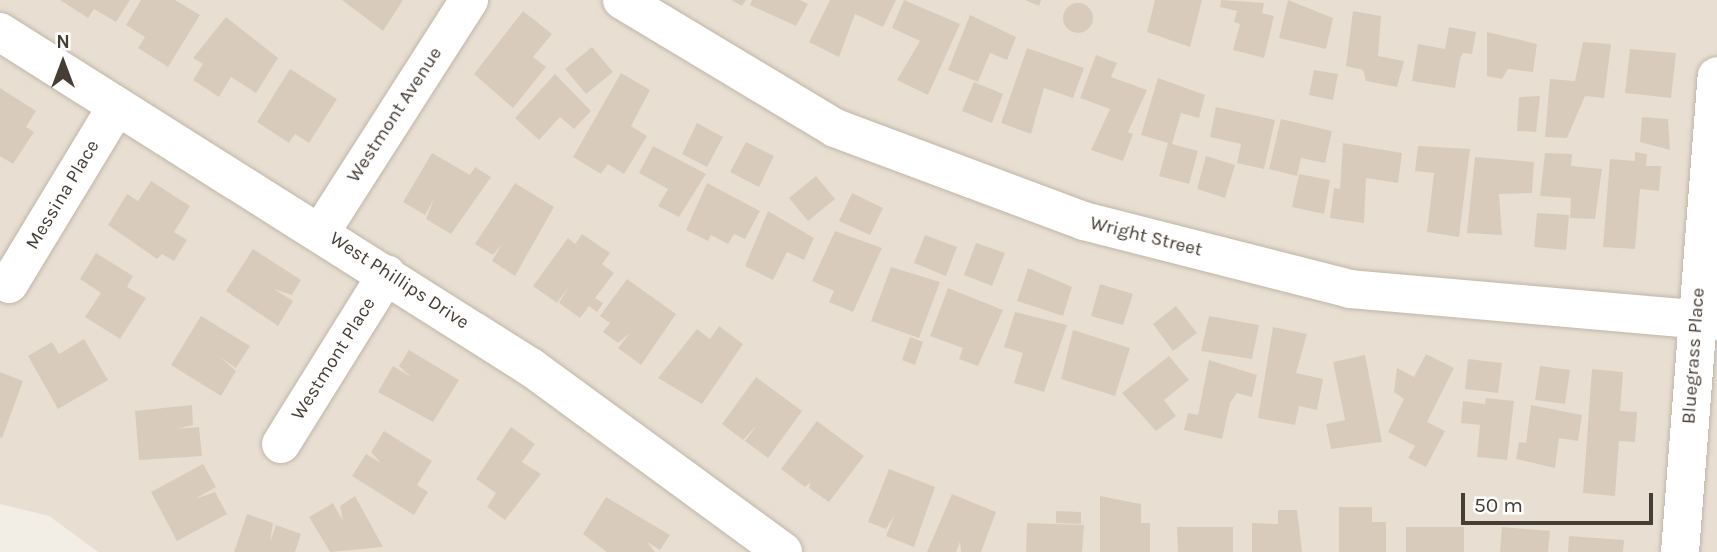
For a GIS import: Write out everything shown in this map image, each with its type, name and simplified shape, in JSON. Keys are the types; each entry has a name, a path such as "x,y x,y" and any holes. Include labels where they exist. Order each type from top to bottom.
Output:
{"street":[{"name":"Westmont Avenue","path":"322,230 469,0"},
{"name":"Wright Street","path":"622,0 835,128 1084,221 1350,289 1706,320"},
{"name":"West Phillips Drive","path":"0,32 322,230 532,368 744,542 783,552"},
{"name":"Bluegrass Place","path":"1680,552 1706,320 1717,76"},
{"name":"Messina Place","path":"9,284 117,106"},
{"name":"Westmont Place","path":"281,444 387,274"}],"shaded area":[{"path":"0,0 1717,0 1717,552 98,552 49,516 0,504"}],"building":[{"path":"60,0 130,0 116,22 94,9 88,18"},
{"path":"141,0 175,0 200,15 168,67 138,48 145,37 126,25"},
{"path":"342,0 403,0 383,31"},
{"path":"731,0 746,0 742,6"},
{"path":"752,0 800,0 808,4 796,26 750,5"},
{"path":"830,0 896,0 883,27 855,14 839,57 809,42"},
{"path":"904,0 960,24 928,95 897,80 920,41 892,28"},
{"path":"1025,0 1041,0 1039,6"},
{"path":"1155,0 1202,0 1190,47 1147,32"},
{"path":"1221,0 1264,3 1262,13 1274,16 1264,58 1233,50 1240,24 1234,22 1237,11 1220,7"},
{"path":"1288,0 1333,18 1326,49 1279,38"},
{"path":"1078,3 1089,7 1093,18 1089,29 1078,33 1067,29 1063,18 1067,7"},
{"path":"523,11 552,34 533,57 546,67 513,108 474,74"},
{"path":"1353,11 1381,16 1378,56 1404,61 1397,87 1366,81 1363,70 1346,66"},
{"path":"970,15 1016,37 1007,60 990,53 978,82 948,70"},
{"path":"226,17 278,58 256,93 231,77 219,97 193,80 203,64 193,58"},
{"path":"1449,27 1476,32 1472,54 1463,53 1460,59 1455,88 1412,81 1418,44 1445,49"},
{"path":"1487,32 1537,44 1533,72 1508,69 1502,79 1487,76"},
{"path":"1583,42 1611,44 1604,98 1585,96 1567,138 1545,137 1550,79 1575,81"},
{"path":"592,47 613,72 586,94 565,69"},
{"path":"1027,48 1084,68 1073,98 1044,88 1031,134 1001,123"},
{"path":"1630,49 1676,53 1671,98 1625,93"},
{"path":"1096,55 1117,63 1111,77 1147,90 1128,132 1133,134 1123,161 1091,150 1110,109 1080,98"},
{"path":"290,69 337,99 309,143 295,134 289,143 257,122"},
{"path":"1314,70 1338,74 1333,100 1309,95"},
{"path":"621,73 650,90 631,126 647,136 624,174 608,164 601,174 573,157"},
{"path":"555,74 591,111 574,129 560,117 539,140 515,118"},
{"path":"1158,78 1205,95 1199,118 1181,113 1172,144 1198,151 1189,184 1159,176 1168,143 1141,135"},
{"path":"974,82 1003,94 992,123 962,111"},
{"path":"0,88 36,111 26,127 34,132 13,164 0,156"},
{"path":"1540,96 1536,132 1517,131 1519,97"},
{"path":"1216,107 1275,120 1264,169 1237,163 1241,144 1210,137"},
{"path":"1642,117 1668,119 1670,150 1640,142"},
{"path":"1281,119 1332,131 1325,163 1301,158 1297,176 1269,169"},
{"path":"697,123 723,137 707,167 682,154"},
{"path":"746,142 774,156 759,187 730,172"},
{"path":"1343,143 1402,153 1398,183 1366,178 1364,223 1330,218 1334,188 1340,189"},
{"path":"653,146 706,174 679,217 658,206 668,189 639,173"},
{"path":"1418,146 1470,149 1459,237 1427,232 1434,173 1415,171"},
{"path":"1635,152 1647,154 1646,166 1661,166 1659,191 1640,189 1635,249 1603,247 1610,159 1635,161"},
{"path":"432,153 470,175 475,167 491,177 451,234 426,219 434,199 425,215 403,202"},
{"path":"1545,153 1572,154 1571,166 1602,169 1595,219 1570,218 1571,198 1540,196"},
{"path":"1206,156 1235,165 1225,198 1197,189"},
{"path":"1475,157 1534,162 1532,193 1499,194 1502,235 1467,233"},
{"path":"1299,174 1330,180 1324,214 1292,207"},
{"path":"816,176 835,199 808,221 789,198"},
{"path":"151,181 190,206 174,232 187,240 174,261 162,254 157,259 108,225 127,194 138,201"},
{"path":"515,183 554,207 515,276 492,261 502,244 493,255 475,244"},
{"path":"707,183 760,211 745,239 734,234 728,244 711,235 708,241 686,230"},
{"path":"852,193 883,208 870,235 839,221"},
{"path":"768,211 814,238 804,260 787,252 773,280 745,266"},
{"path":"1537,213 1569,215 1566,250 1534,247"},
{"path":"835,231 882,248 853,312 829,302 834,291 812,281"},
{"path":"582,234 610,253 602,264 614,273 595,298 603,303 597,312 589,306 580,318 559,303 569,286 557,303 533,286 568,238 575,244"},
{"path":"925,235 957,247 946,276 914,263"},
{"path":"976,243 1005,253 992,286 964,275"},
{"path":"253,249 301,280 292,295 274,289 293,301 278,326 226,291"},
{"path":"96,253 133,276 127,287 146,298 120,339 85,317 101,293 80,279"},
{"path":"891,267 940,282 919,338 871,321"},
{"path":"1028,268 1072,287 1063,316 1017,301"},
{"path":"627,279 676,314 641,365 618,348 630,333 618,343 603,332 610,323 600,316"},
{"path":"1100,284 1133,294 1123,325 1091,316"},
{"path":"948,288 1003,310 978,366 959,359 963,348 930,336"},
{"path":"1176,306 1197,333 1173,351 1153,324"},
{"path":"1015,312 1067,325 1044,392 1014,383 1023,353 1004,347"},
{"path":"201,316 250,346 236,368 220,357 236,371 221,396 171,365"},
{"path":"1209,316 1259,325 1252,359 1201,351"},
{"path":"719,326 743,344 702,404 658,378 697,329 710,339"},
{"path":"1273,327 1307,334 1296,373 1323,379 1317,410 1299,406 1295,425 1258,418"},
{"path":"1073,330 1130,348 1115,396 1061,379"},
{"path":"910,337 923,342 915,365 902,360"},
{"path":"84,339 108,380 58,409 28,356 52,342 59,354"},
{"path":"409,350 459,380 433,422 378,392 393,366 411,377 399,366"},
{"path":"1426,354 1454,368 1427,422 1445,431 1426,467 1408,458 1415,446 1388,432 1404,399 1394,392 1397,368 1414,377"},
{"path":"1365,355 1382,442 1331,449 1326,424 1345,420 1333,362"},
{"path":"1169,356 1189,380 1164,400 1176,416 1156,431 1122,393"},
{"path":"1468,359 1502,363 1498,393 1465,389"},
{"path":"1209,360 1257,375 1252,397 1237,393 1230,403 1222,439 1184,430 1188,413 1198,415"},
{"path":"1540,366 1570,370 1565,404 1535,400"},
{"path":"1592,369 1623,372 1620,411 1637,412 1635,442 1619,441 1615,496 1583,493"},
{"path":"0,372 23,381 2,438 0,437"},
{"path":"756,377 802,411 768,458 745,441 757,425 743,440 722,424"},
{"path":"1486,398 1514,401 1507,460 1477,457 1480,425 1461,423 1463,401 1485,404"},
{"path":"192,405 193,425 176,429 199,427 202,456 139,460 135,411"},
{"path":"1531,405 1582,415 1578,441 1559,438 1555,468 1516,459 1519,442 1526,443"},
{"path":"817,421 864,456 829,502 809,488 811,482 805,487 781,469"},
{"path":"511,427 535,444 522,462 541,474 505,520 487,507 496,493 476,479"},
{"path":"384,431 432,461 417,485 428,492 414,515 352,476 366,454 381,463 371,452"},
{"path":"203,464 216,487 195,499 215,492 227,514 177,541 151,492"},
{"path":"889,469 935,487 914,547 886,536 895,514 886,529 868,522"},
{"path":"952,494 996,512 981,552 961,552 960,542 956,552 927,552"},
{"path":"355,496 383,547 330,552 309,517 333,503 343,521 340,506"},
{"path":"1100,496 1141,504 1141,523 1150,523 1150,552 1100,552"},
{"path":"606,497 670,535 660,550 647,542 655,552 607,552 583,534"},
{"path":"1339,507 1372,507 1372,522 1386,522 1386,552 1339,552"},
{"path":"1278,510 1297,510 1302,552 1252,552 1252,523 1278,524"},
{"path":"1056,511 1081,512 1081,524 1056,523"},
{"path":"247,514 273,523 270,542 276,525 301,534 295,552 234,552"},
{"path":"1027,523 1084,525 1082,552 1026,552"},
{"path":"1177,527 1233,527 1233,552 1178,552"},
{"path":"1406,527 1464,527 1464,552 1406,552"},
{"path":"1502,527 1550,531 1548,552 1500,552"},
{"path":"1569,536 1624,540 1623,552 1568,552"}]}
